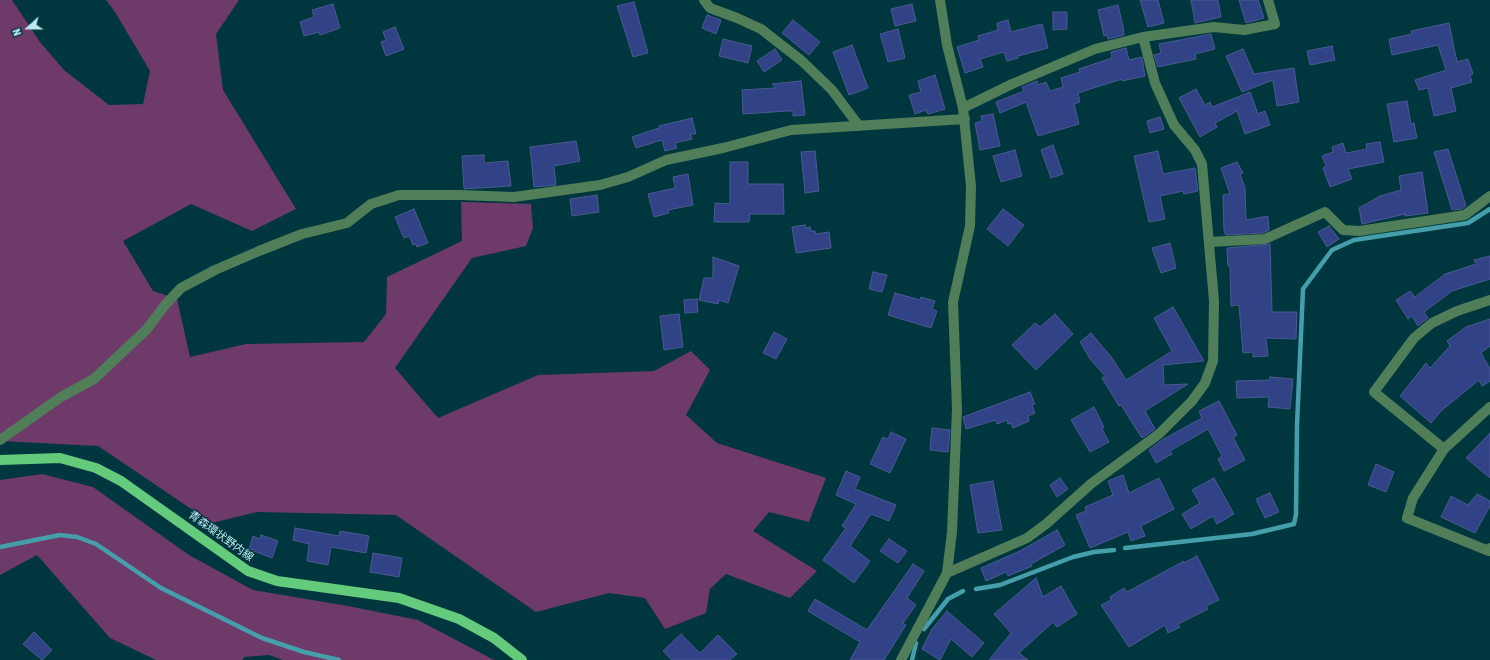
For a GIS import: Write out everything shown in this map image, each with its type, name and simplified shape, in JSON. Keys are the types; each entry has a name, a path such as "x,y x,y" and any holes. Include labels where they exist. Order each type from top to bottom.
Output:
{"main road":[{"name":"青森環状野内線","path":"0,460 60,458 96,468 121,481 248,571 277,581 399,598 459,619 494,638 522,660"}],"street":[{"path":"704,0 710,8 737,18 761,30 802,61 832,90 859,126"},
{"path":"901,660 947,573 952,532 957,410 953,302 970,226 971,186 965,119 947,45 940,0"},
{"path":"963,108 1012,84 1094,49 1143,36 1214,27 1244,30 1275,24 1268,0"},
{"path":"947,573 1027,538 1046,524 1092,483 1160,434 1192,401 1205,383 1213,361 1214,301 1202,164 1195,150 1174,125 1155,83 1143,36"},
{"path":"0,440 61,397 94,379 146,329 165,304 181,288 215,270 273,245 302,234 347,223 371,204 399,195 460,194 514,197 600,185 628,177 666,160 723,148 791,130 965,119"},
{"path":"1210,242 1265,239 1325,212 1343,230 1359,231 1465,215 1490,196"},
{"path":"1444,450 1374,392 1414,338 1432,323 1457,310 1490,300"},
{"path":"1490,407 1444,450 1412,498 1407,518 1489,551 1490,548"}],"shaded area":[{"path":"0,0 12,0 40,42 64,70 109,105 143,104 150,71 115,12 106,0 239,0 216,34 223,90 296,209 252,231 191,204 123,241 153,291 177,299 190,357 246,344 364,342 386,314 387,277 462,241 461,202 531,204 533,228 526,246 472,258 395,368 438,418 538,375 654,371 691,351 710,370 686,415 717,443 826,478 809,522 769,512 753,531 817,571 790,598 726,574 710,589 706,613 665,629 645,598 609,593 536,612 396,515 257,512 212,523 98,446 0,441"},
{"path":"42,474 93,487 189,555 253,590 348,606 418,620 494,660 283,660 269,655 244,657 242,660 156,660 110,638 37,555 0,575 0,480"}],"building":[{"path":"1140,0 1158,0 1164,23 1148,27"},
{"path":"1191,0 1218,0 1221,17 1195,23"},
{"path":"1239,0 1258,0 1264,18 1246,23"},
{"path":"634,2 648,53 633,57 617,6"},
{"path":"333,4 340,28 320,35 319,32 304,36 300,22 314,17 312,10"},
{"path":"912,4 916,21 895,26 891,9"},
{"path":"1118,5 1124,35 1108,39 1107,35 1104,36 1098,10"},
{"path":"1053,12 1067,12 1067,29 1053,30"},
{"path":"707,15 721,20 716,34 702,28"},
{"path":"793,20 820,42 809,55 782,33"},
{"path":"1008,20 1011,32 1042,24 1048,48 1018,56 1018,58 1007,61 1004,52 980,59 983,67 965,73 957,47 979,40 978,36 998,30 997,23"},
{"path":"1449,23 1457,62 1468,59 1473,74 1470,75 1472,82 1451,88 1456,111 1434,116 1428,88 1419,90 1415,80 1446,70 1438,45 1392,55 1389,39 1412,34 1411,31"},
{"path":"395,27 404,49 386,56 381,42 386,40 383,32"},
{"path":"898,29 905,58 888,62 880,34"},
{"path":"1211,34 1215,49 1195,54 1196,59 1158,67 1154,55 1161,53 1159,44"},
{"path":"723,39 752,46 748,63 719,56"},
{"path":"852,45 868,88 849,95 833,52"},
{"path":"1332,46 1335,60 1310,65 1307,51"},
{"path":"1126,48 1129,60 1142,57 1145,76 1122,81 1122,79 1078,93 1080,102 1074,104 1079,124 1038,136 1026,102 1000,113 996,102 1024,91 1022,87 1037,81 1038,85 1046,82 1050,91 1063,87 1061,78 1080,72 1079,69 1112,58 1111,52"},
{"path":"775,49 782,60 764,72 757,61"},
{"path":"1243,49 1254,74 1294,68 1299,102 1277,106 1273,80 1242,92 1226,56"},
{"path":"935,75 945,109 928,114 926,110 915,114 909,95 921,92 918,81"},
{"path":"801,81 805,115 793,116 793,111 743,114 742,90 775,88 772,84"},
{"path":"1196,89 1205,105 1210,102 1212,107 1250,92 1258,114 1265,111 1270,125 1245,134 1237,111 1215,123 1217,127 1200,137 1179,98"},
{"path":"1407,101 1411,124 1414,123 1417,138 1394,142 1387,104"},
{"path":"993,114 1000,146 980,150 975,123 982,121 981,116"},
{"path":"1160,117 1164,129 1150,133 1147,121"},
{"path":"692,118 696,134 690,134 692,139 675,143 677,148 665,151 662,140 636,148 632,137 659,128 659,126"},
{"path":"576,141 580,161 554,166 556,185 534,187 530,147"},
{"path":"1380,142 1384,162 1348,169 1352,179 1330,187 1323,168 1326,166 1322,156 1333,152 1332,147 1343,143 1346,153 1367,149 1366,144"},
{"path":"1053,145 1063,174 1051,178 1041,150"},
{"path":"1448,149 1466,206 1462,209 1452,210 1434,152"},
{"path":"1015,150 1022,176 1001,182 993,156"},
{"path":"815,151 819,191 805,193 801,152"},
{"path":"1158,151 1163,174 1195,168 1198,191 1184,194 1183,191 1160,196 1165,219 1149,222 1134,156"},
{"path":"484,155 484,163 508,161 511,186 464,189 462,156"},
{"path":"730,162 748,162 748,184 783,184 784,214 750,214 749,222 714,222 715,203 730,204"},
{"path":"1237,162 1243,173 1240,174 1245,188 1246,220 1268,216 1269,230 1263,233 1226,235 1224,231 1223,195 1230,194 1221,168"},
{"path":"1422,172 1428,213 1405,216 1405,214 1362,224 1359,208 1380,196 1401,190 1399,176"},
{"path":"688,174 693,205 668,210 669,213 654,217 648,194 675,188 673,177"},
{"path":"597,195 599,212 572,216 570,199"},
{"path":"414,209 428,243 417,247 416,244 413,245 409,236 404,238 395,217"},
{"path":"1003,209 1024,225 1008,246 987,229"},
{"path":"805,225 805,228 810,227 811,231 815,231 816,234 829,232 831,248 796,253 792,227"},
{"path":"1329,226 1339,239 1327,247 1318,232"},
{"path":"1170,243 1176,268 1161,273 1152,248"},
{"path":"1270,244 1272,312 1297,312 1296,339 1266,338 1268,356 1253,357 1253,352 1243,353 1239,305 1231,306 1230,266 1228,266 1227,248"},
{"path":"1490,256 1490,279 1452,291 1424,312 1428,318 1418,326 1412,316 1408,319 1396,300 1410,291 1415,297 1445,274 1476,264 1474,260"},
{"path":"713,257 739,266 728,303 719,300 718,304 699,300 704,278 713,278"},
{"path":"873,272 887,275 882,292 869,289"},
{"path":"895,293 920,300 921,297 935,301 932,309 937,311 931,328 888,315"},
{"path":"697,299 698,312 685,313 684,300"},
{"path":"1173,307 1204,361 1163,365 1164,385 1188,384 1145,411 1155,429 1142,438 1121,405 1119,406 1102,378 1105,376 1090,359 1080,342 1091,333 1112,358 1126,380 1172,351 1154,318"},
{"path":"679,314 683,347 664,350 660,316"},
{"path":"1055,314 1073,334 1036,370 1012,345 1035,323 1040,327"},
{"path":"1490,319 1490,346 1481,353 1490,369 1490,381 1482,386 1479,380 1441,411 1431,423 1400,396 1426,363 1430,368 1450,346 1447,341 1466,327"},
{"path":"774,332 787,339 776,359 763,353"},
{"path":"1270,377 1293,379 1290,409 1268,407 1269,397 1237,398 1236,381 1270,380"},
{"path":"1030,392 1035,404 1032,405 1035,413 1028,416 1029,421 1013,428 1011,423 1008,424 1007,420 997,424 996,420 966,429 963,417"},
{"path":"1219,401 1237,435 1233,437 1245,460 1224,471 1218,459 1222,456 1208,429 1170,451 1172,454 1156,463 1149,450 1162,440 1202,418 1199,411"},
{"path":"1094,407 1104,427 1102,429 1109,442 1090,452 1071,420"},
{"path":"932,428 950,430 948,452 930,450"},
{"path":"891,432 906,439 890,473 870,464 883,437 888,439"},
{"path":"1490,433 1490,478 1466,458"},
{"path":"1376,464 1394,472 1386,492 1368,485"},
{"path":"846,471 860,477 855,489 896,505 889,521 871,514 850,546 870,561 854,583 823,560 846,528 842,526 856,504 836,495"},
{"path":"1123,475 1129,493 1159,478 1174,509 1141,526 1145,536 1131,541 1128,532 1090,548 1076,515 1086,511 1085,507 1113,495 1108,481"},
{"path":"1060,478 1068,489 1057,497 1050,485"},
{"path":"1214,478 1234,514 1217,524 1213,516 1191,529 1182,514 1200,503 1192,490"},
{"path":"993,481 1002,530 978,533 970,485"},
{"path":"1270,493 1279,512 1265,518 1256,499"},
{"path":"1477,494 1490,501 1490,506 1475,533 1441,517 1451,496 1468,505"},
{"path":"295,528 339,536 340,531 369,536 366,553 331,547 328,565 307,561 309,544 293,540"},
{"path":"1057,530 1065,545 1031,564 1032,566 1008,576 1006,572 986,581 981,568 1020,551"},
{"path":"261,535 278,541 272,558 249,549 253,536 260,539"},
{"path":"889,539 907,551 898,563 880,551"},
{"path":"373,553 402,558 399,577 370,572"},
{"path":"1197,556 1219,600 1206,606 1208,609 1178,624 1180,627 1168,633 1165,625 1129,647 1101,605 1111,600 1110,597 1124,588 1127,592 1184,561 1184,563"},
{"path":"913,564 924,571 907,598 916,605 903,623 906,625 884,660 850,660 860,642 808,611 815,599 867,630"},
{"path":"1036,578 1043,597 1061,586 1077,614 1057,627 1053,622 1019,653 1028,660 989,660 1011,633 994,614"},
{"path":"947,611 984,643 972,657 951,639 940,660 922,649 932,629"},
{"path":"34,632 52,650 42,660 23,644"},
{"path":"681,634 700,653 718,635 737,654 730,660 672,660 663,651"}],"waterway":[{"path":"1125,548 1252,534 1294,524 1296,514 1297,425 1303,289 1332,250 1354,240 1468,223 1490,209"},
{"path":"0,547 60,535 77,537 96,544 161,588 262,638 304,652 339,660"},
{"path":"976,589 1000,585 1073,557 1094,552 1114,550"},
{"path":"924,629 948,599 963,591"},
{"path":"912,660 916,643"}]}
